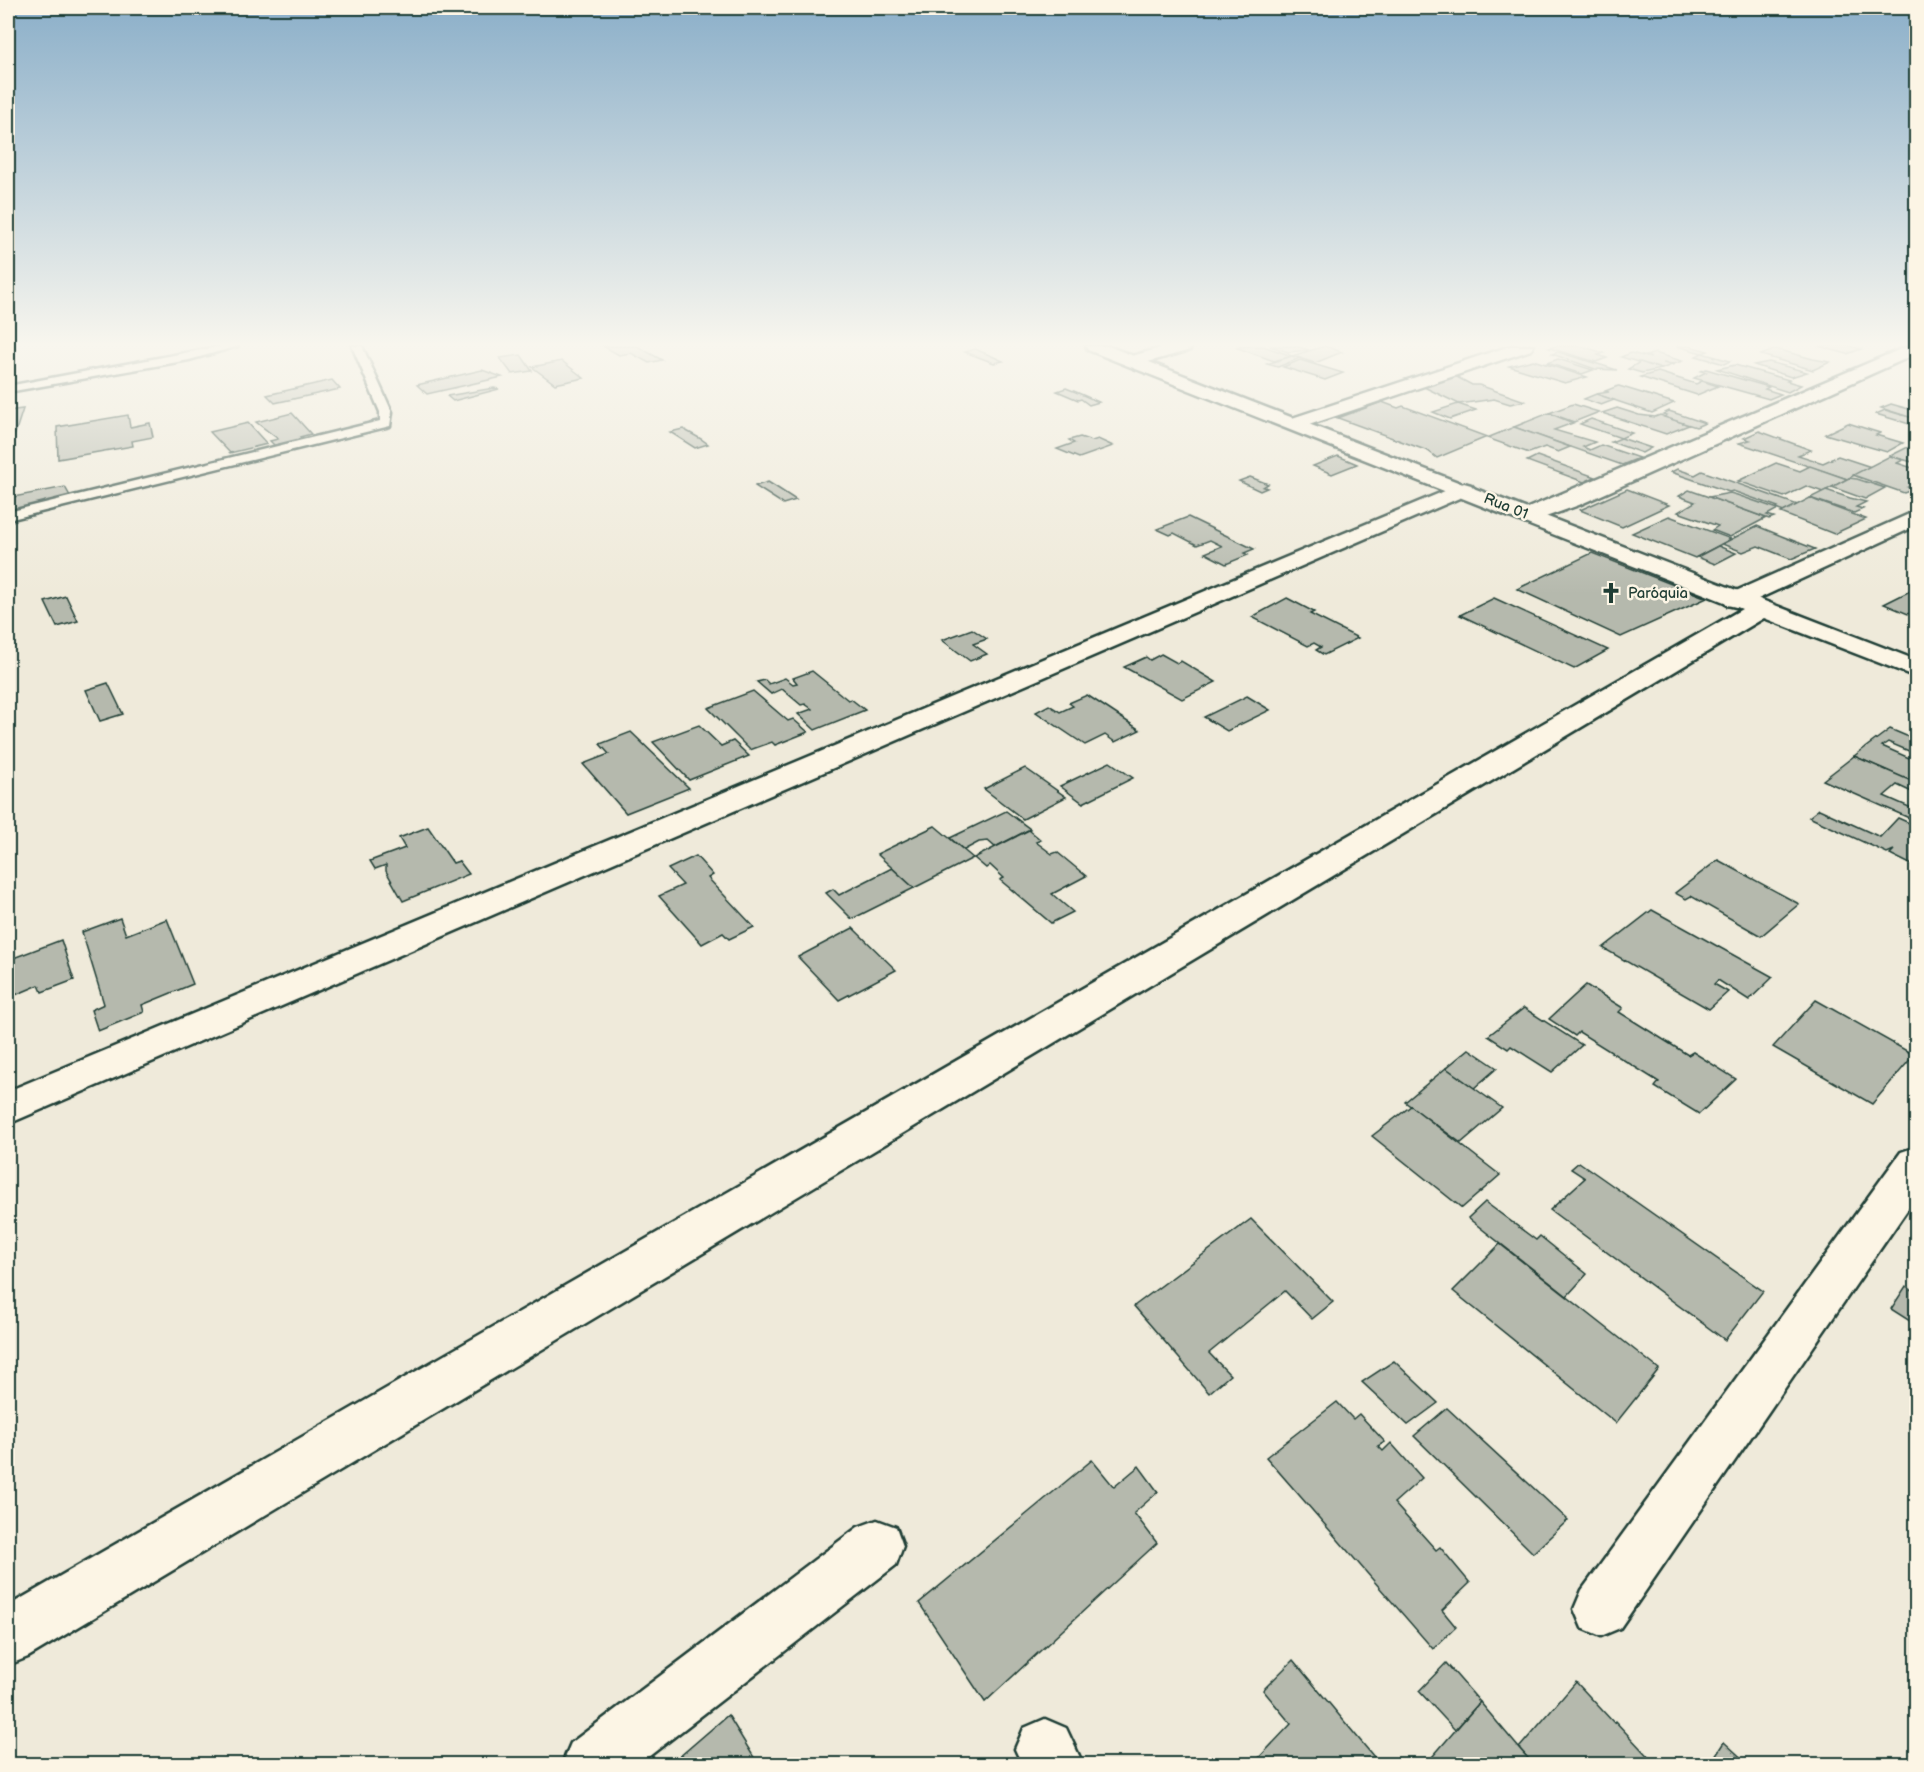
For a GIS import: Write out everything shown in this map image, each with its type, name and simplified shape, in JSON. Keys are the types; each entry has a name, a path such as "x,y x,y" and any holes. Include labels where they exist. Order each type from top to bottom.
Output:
{"street":[{"name":"Rua 01","path":"1305,429 1464,489 1748,605 1917,669"},
{"path":"1529,516 1733,429"},
{"path":"8,1108 1464,489"},
{"path":"8,1638 1748,605 1917,518"},
{"path":"1601,1609 1917,1164"},
{"path":"592,1764 877,1546"}],"lane":[{"path":"8,516 371,429"}],"building":[{"path":"8,429 17,429 8,455"},
{"path":"57,429 151,429 153,437 132,441 133,446 58,459"},
{"path":"224,429 253,429 267,444 230,453 210,432"},
{"path":"265,429 306,429 311,434 300,437 303,440 276,447 270,441 278,439"},
{"path":"683,429 708,444 695,448 670,432"},
{"path":"1367,429 1464,429 1487,437 1437,458 1428,451"},
{"path":"1510,429 1519,429 1570,447 1558,452 1545,447 1529,453 1487,438"},
{"path":"1519,429 1558,429 1554,430 1595,442 1583,447 1590,450 1601,445 1639,458 1622,465"},
{"path":"1594,429 1619,429 1632,433 1621,438"},
{"path":"1650,429 1680,429 1666,434"},
{"path":"1836,429 1866,429 1880,433 1876,435 1903,443 1887,452 1825,434"},
{"path":"1759,431 1811,450 1798,455 1823,463 1838,456 1871,467 1847,479 1739,443 1750,440 1744,438"},
{"path":"1080,437 1092,441 1098,439 1113,446 1079,458 1057,449 1074,443 1069,440"},
{"path":"1621,438 1651,448 1642,453 1611,442"},
{"path":"1916,446 1916,463 1890,456 1906,448"},
{"path":"1338,456 1357,464 1332,474 1313,466"},
{"path":"1537,456 1595,477 1584,482 1527,461"},
{"path":"1890,456 1903,460 1897,463 1916,469 1916,485 1908,487 1914,489 1904,493 1853,475"},
{"path":"1776,463 1800,471 1810,466 1847,479 1823,492 1806,486 1784,497 1738,481"},
{"path":"1677,469 1695,475 1702,471 1798,505 1784,512 1775,509 1778,507 1733,491 1729,492 1671,472"},
{"path":"1250,477 1268,484 1263,487 1267,488 1260,491 1239,481"},
{"path":"1849,478 1885,488 1865,499 1832,487"},
{"path":"768,482 796,500 783,504 755,486"},
{"path":"65,487 70,496 8,511 8,498"},
{"path":"1627,489 1669,505 1622,527 1580,510"},
{"path":"1689,490 1766,518 1730,537 1712,530 1718,526 1678,512 1695,502 1679,496"},
{"path":"1826,490 1866,502 1856,507 1863,509 1854,513 1810,498"},
{"path":"1730,493 1778,509 1767,515 1774,517 1769,519 1709,497"},
{"path":"1810,498 1866,519 1834,534 1781,513"},
{"path":"1669,516 1731,539 1695,558 1632,533"},
{"path":"1188,517 1254,549 1244,553 1248,555 1226,564 1205,553 1222,546 1210,540 1197,545 1174,533 1170,535 1157,529"},
{"path":"1757,526 1815,549 1791,559 1758,546 1743,552 1722,544"},
{"path":"1718,546 1736,553 1715,564 1697,557"},
{"name":"Paróquia","path":"1592,553 1707,598 1621,637 1517,589"},
{"path":"1916,588 1916,610 1908,614 1884,604"},
{"path":"66,596 78,621 57,627 45,602"},
{"path":"1287,598 1314,612 1310,614 1358,638 1324,655 1316,650 1321,647 1314,643 1308,646 1252,617"},
{"path":"1494,598 1608,650 1574,669 1460,615"},
{"path":"972,629 987,639 973,644 987,654 970,661 942,640"},
{"path":"1161,654 1177,663 1181,661 1216,682 1182,699 1124,667 1146,657 1150,660"},
{"path":"812,671 848,700 851,699 865,710 815,730 798,714 812,709 805,704 801,705 782,689 771,694 757,682 765,680 769,684 785,678 793,684 797,683 793,678"},
{"path":"108,683 123,714 100,721 86,690"},
{"path":"753,691 788,721 793,719 808,732 775,745 772,742 750,750 708,708"},
{"path":"1087,695 1140,730 1115,742 1105,735 1085,745 1036,712 1049,705 1060,712 1073,706 1069,703"},
{"path":"1247,696 1270,710 1227,731 1204,717"},
{"path":"699,725 721,746 733,741 749,756 689,780 653,742"},
{"path":"1890,729 1916,740 1916,754 1888,742 1882,746 1916,761 1916,775 1910,781 1854,756"},
{"path":"631,732 689,788 626,813 583,764 609,754 600,744"},
{"path":"1854,756 1916,783 1916,794 1897,785 1884,796 1916,810 1916,821 1823,780"},
{"path":"1110,762 1133,778 1083,803 1060,786"},
{"path":"1025,768 1066,797 1023,819 984,789"},
{"path":"1819,809 1880,837 1898,818 1916,826 1916,867 1890,854 1894,850 1887,853 1809,817"},
{"path":"1006,811 1030,829 995,847 988,841 979,842 964,850 950,838"},
{"path":"935,826 973,858 914,888 877,854"},
{"path":"428,827 453,863 459,861 469,874 403,901 386,871 386,865 375,869 370,861 405,848 399,838"},
{"path":"1029,830 1041,840 1036,842 1052,854 1057,852 1086,876 1052,894 1073,912 1051,923 1000,880 1004,878 990,865 986,868 974,858"},
{"path":"696,856 713,875 708,878 754,927 729,939 723,933 702,944 659,896 683,885 668,869"},
{"path":"1718,860 1799,904 1761,936 1691,896 1686,899 1675,893"},
{"path":"892,868 914,888 852,919 826,893 833,889 839,895"},
{"path":"1652,910 1773,977 1749,1000 1718,980 1714,984 1728,992 1709,1009 1603,948"},
{"path":"120,918 126,935 167,919 193,984 142,1005 144,1012 98,1031 91,1010 104,1004 82,932"},
{"path":"853,928 896,970 839,1000 798,957"},
{"path":"61,940 74,980 42,992 39,985 8,998 8,960"},
{"path":"1586,985 1623,1008 1619,1012 1688,1055 1693,1052 1736,1079 1699,1114 1655,1087 1659,1082 1579,1032 1575,1036 1549,1019"},
{"path":"1816,1000 1914,1055 1872,1104 1773,1047"},
{"path":"1524,1008 1582,1045 1552,1072 1511,1046 1508,1049 1488,1036"},
{"path":"1469,1049 1497,1068 1474,1088 1446,1068"},
{"path":"1446,1068 1502,1108 1461,1143 1405,1102"},
{"path":"1411,1106 1500,1175 1462,1208 1372,1136"},
{"path":"1579,1162 1763,1291 1725,1340 1550,1210 1585,1178 1571,1169"},
{"path":"1485,1202 1536,1240 1540,1236 1587,1274 1567,1296 1468,1218"},
{"path":"1251,1219 1333,1302 1312,1319 1285,1291 1209,1353 1230,1375 1209,1393 1134,1306"},
{"path":"1500,1244 1659,1369 1616,1423 1453,1291"},
{"path":"1906,1286 1916,1293 1916,1325 1891,1309"},
{"path":"1394,1361 1438,1403 1408,1425 1362,1382"},
{"path":"1337,1402 1353,1419 1359,1414 1385,1442 1378,1446 1383,1451 1391,1443 1422,1478 1394,1503 1436,1550 1440,1547 1470,1583 1442,1610 1456,1627 1433,1649 1266,1457"},
{"path":"1447,1408 1568,1520 1533,1553 1414,1436"},
{"path":"1092,1460 1114,1487 1139,1466 1158,1492 1134,1513 1157,1543 985,1702 919,1603"},
{"path":"1293,1660 1380,1764 1253,1764 1291,1724 1263,1690"},
{"path":"1446,1663 1480,1702 1455,1730 1419,1691"},
{"path":"1576,1682 1655,1764 1533,1764 1519,1748"},
{"path":"1480,1702 1533,1764 1426,1764"},
{"path":"728,1715 758,1764 671,1764"},
{"path":"1724,1742 1748,1764 1710,1764"}],"place":[{"name":"Paróquia","path":"1611,593"}]}
